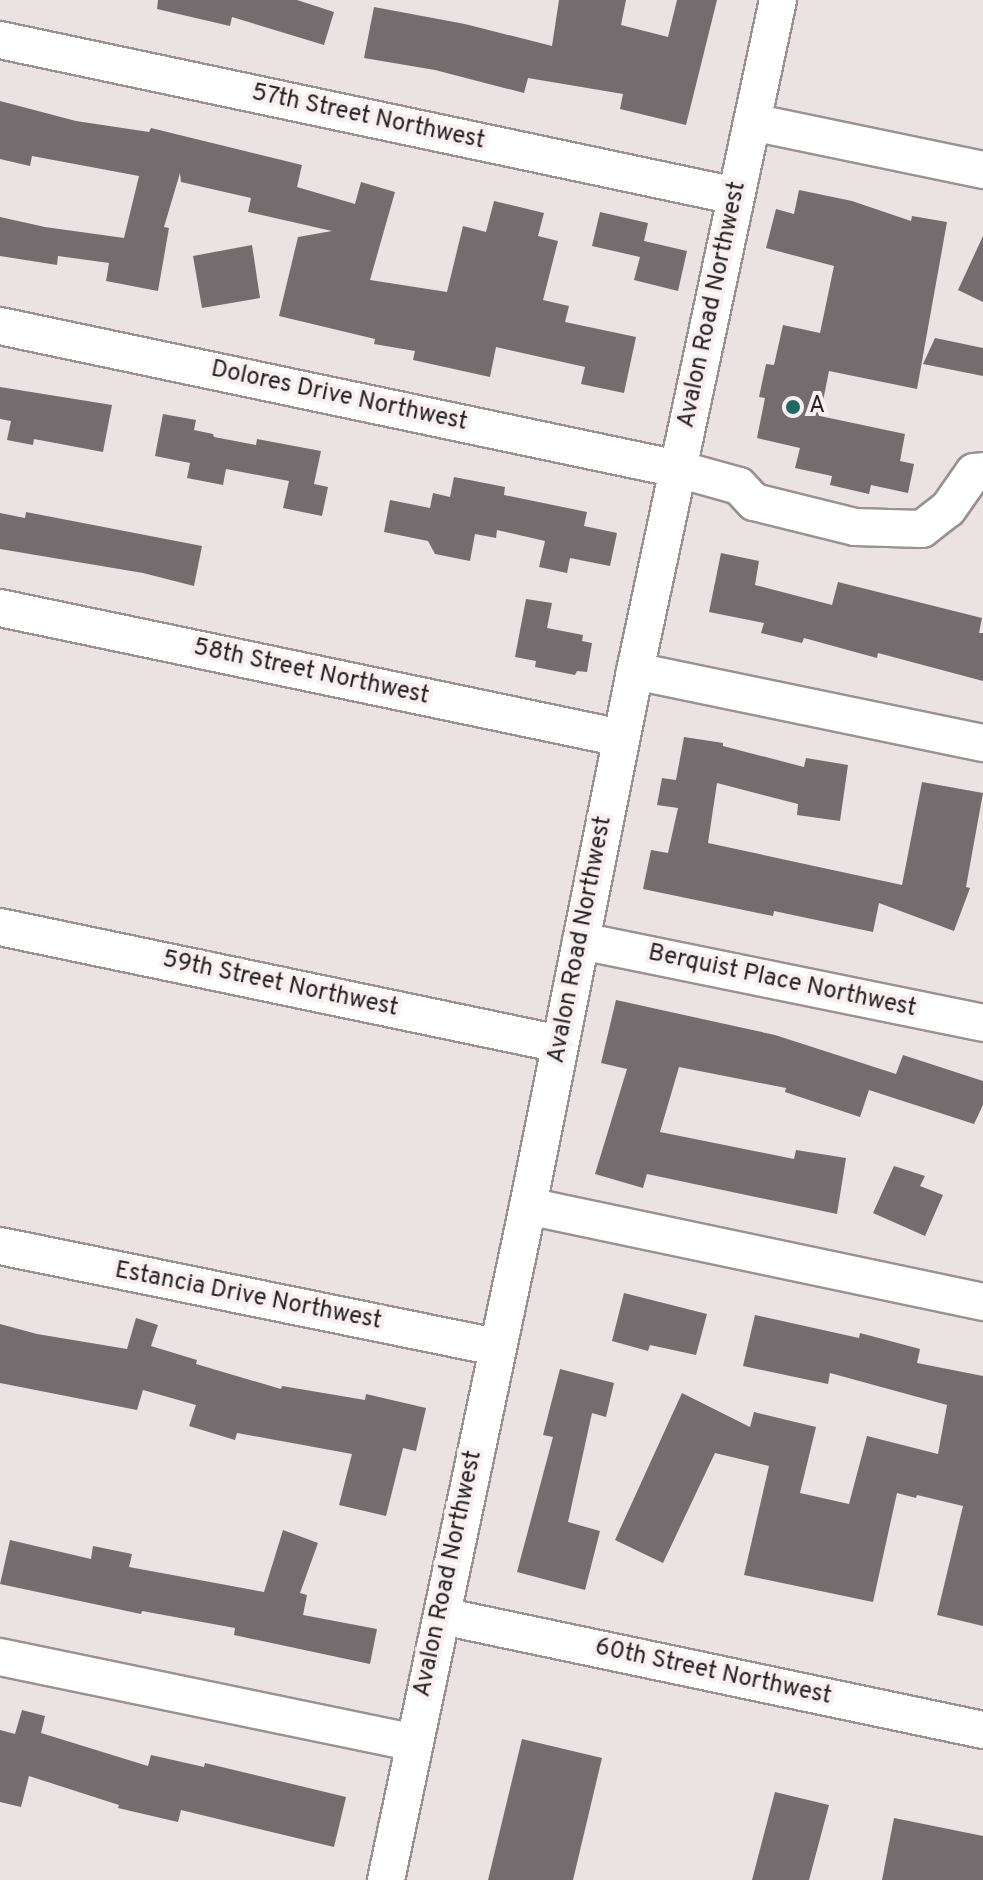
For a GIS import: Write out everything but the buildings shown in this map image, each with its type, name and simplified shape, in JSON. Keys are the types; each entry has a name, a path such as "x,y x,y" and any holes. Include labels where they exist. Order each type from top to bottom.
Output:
{"street":[{"name":"Avalon Road Northwest","path":"386,1880 528,1206 621,738 778,0"},
{"name":"57th Street Northwest","path":"0,40 736,196"},
{"path":"752,122 983,170"},
{"name":"Dolores Drive Northwest","path":"0,326 678,469 739,486 754,502 855,527 922,529 948,509 974,472 983,471"},
{"name":"58th Street Northwest","path":"0,608 621,738"},
{"path":"635,671 983,743"},
{"name":"59th Street Northwest","path":"0,927 560,1044"},
{"name":"Berquist Place Northwest","path":"581,941 983,1023"},
{"path":"528,1206 983,1302"},
{"name":"Estancia Drive Northwest","path":"0,1246 496,1347"},
{"name":"60th Street Northwest","path":"442,1616 983,1730"},
{"path":"0,1657 414,1743"}],"place":[{"name":"A","path":"793,407"}]}
